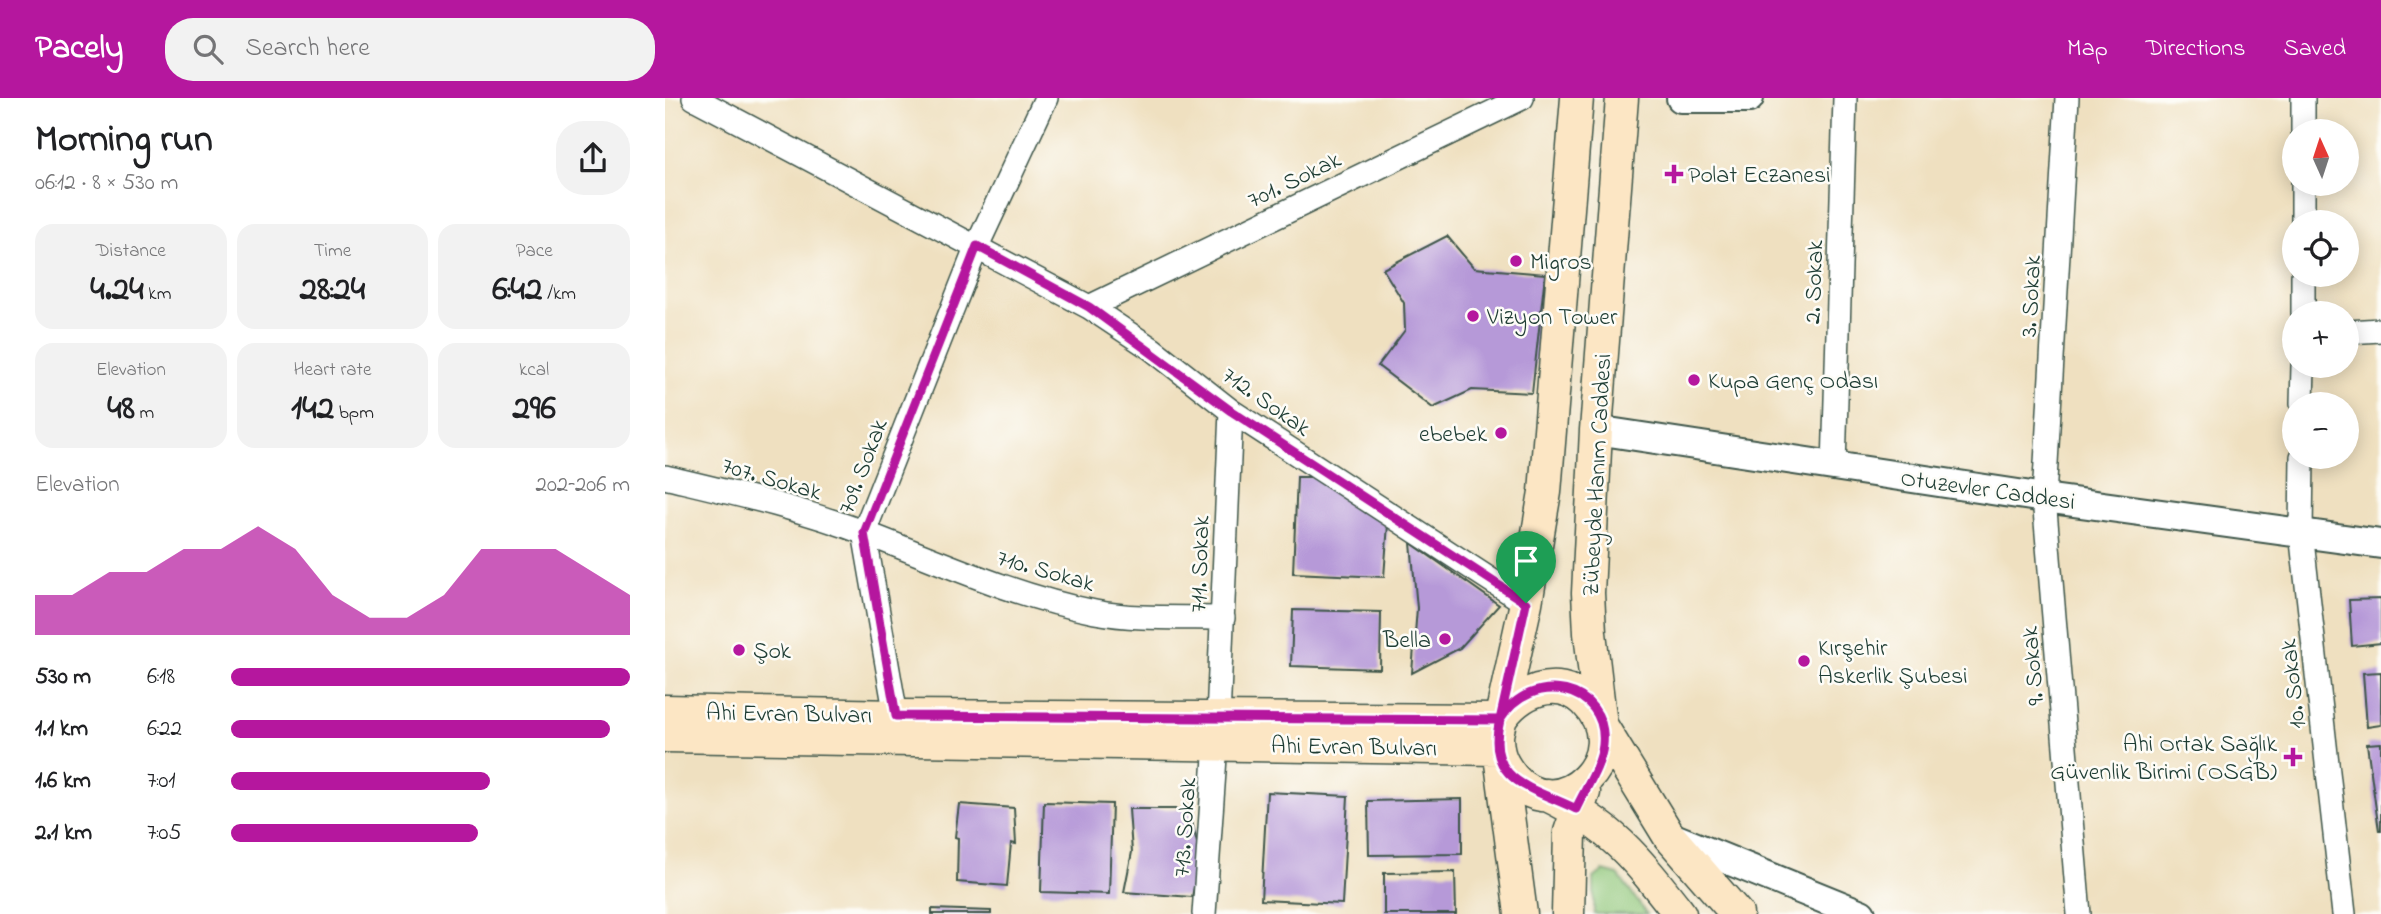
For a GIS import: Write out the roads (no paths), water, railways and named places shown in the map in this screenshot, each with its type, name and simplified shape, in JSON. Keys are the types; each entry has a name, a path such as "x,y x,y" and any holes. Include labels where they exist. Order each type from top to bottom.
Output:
{"main road":[{"name":"Zübeyde Hanım Caddesi","path":"1499,744 1545,492 1577,98"},
{"name":"Zübeyde Hanım Caddesi","path":"1601,725 1588,593 1595,430 1622,98"},
{"path":"1521,914 1499,744 1518,698 1548,687 1566,690 1581,698 1594,710 1669,836 1737,914"},
{"name":"Ahi Evran Bulvarı","path":"665,711 896,716 1499,744"},
{"path":"1568,914 1567,860 1576,809 1600,760 1604,743 1601,725"},
{"name":"Ahi Evran Bulvarı","path":"665,736 1217,731"},
{"path":"1499,744 1520,785 1547,794 1576,809 1634,855 1680,914"},
{"path":"1547,794 1562,793 1579,786 1592,775"}],"street":[{"path":"694,98 977,246"},
{"name":"709. Sokak","path":"896,716 864,533 977,246 1046,98"},
{"name":"701. Sokak","path":"1089,307 1522,98"},
{"path":"1681,98 1749,98"},
{"name":"2. Sokak","path":"1834,467 1845,98"},
{"name":"3. Sokak","path":"2044,498 2067,98"},
{"path":"2302,98 2303,119"},
{"name":"712. Sokak","path":"977,246 1089,307 1231,411 1526,603"},
{"path":"2359,331 2381,330"},
{"name":"711. Sokak","path":"1217,731 1231,411"},
{"name":"Otuzevler Caddesi","path":"1595,430 2044,498 2381,544"},
{"name":"10. Sokak","path":"2302,469 2301,532 2344,914"},
{"name":"707. Sokak","path":"665,477 751,497 864,533"},
{"name":"9. Sokak","path":"2044,498 2079,914"},
{"name":"710. Sokak","path":"864,533 942,566 1037,597 1097,612 1223,618"},
{"name":"713. Sokak","path":"1204,914 1217,731"},
{"path":"1669,836 1861,914"}],"place":[{"name":"Polat Eczanesi","path":"1674,174"},
{"name":"Migros","path":"1516,261"},
{"name":"Vizyon Tower","path":"1473,316"},
{"name":"Kupa Genç Odası","path":"1694,380"},
{"name":"ebebek","path":"1501,433"},
{"name":"Bella","path":"1445,639"},
{"name":"Şok","path":"739,650"},
{"name":"Kırşehir Askerlik Şubesi","path":"1804,661"},
{"name":"Ahi Ortak Sağlık Güvenlik Birimi (OSGB)","path":"2293,757"}]}
